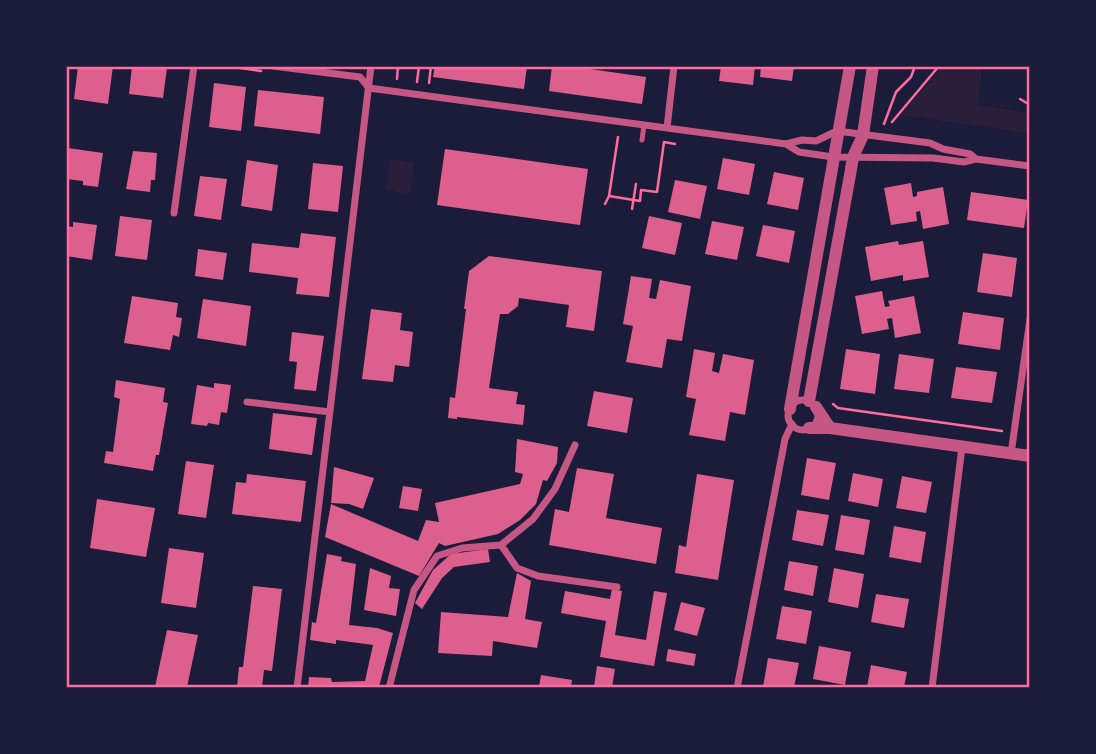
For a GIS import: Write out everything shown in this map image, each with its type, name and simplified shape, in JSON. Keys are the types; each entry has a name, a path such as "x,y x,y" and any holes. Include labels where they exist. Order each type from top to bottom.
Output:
{"street":[{"path":"174,213 194,66"},
{"path":"273,66 360,77 369,88 786,144 802,140 816,141 837,131 930,143 943,149 970,154 976,159"},
{"path":"297,688 371,66"},
{"path":"667,128 674,66"},
{"path":"850,66 788,416 792,424 800,429 830,428 1030,456"},
{"path":"809,428 817,419 812,404 853,157 863,135 873,66"},
{"path":"786,144 799,152 832,157 933,158 964,162 976,159 1030,166"},
{"path":"1011,454 1030,319"},
{"path":"790,409 798,401 812,404 830,428"},
{"path":"247,402 330,412"},
{"path":"737,688 785,439 792,424"},
{"path":"389,688 414,590 438,556 462,548 501,545 533,519 555,489 575,445"},
{"path":"932,688 962,447"},
{"path":"501,545 517,568 538,576 617,586"}],"lane":[{"path":"642,140 644,125"}],"path":[{"path":"397,79 398,66"},
{"path":"417,82 419,66"},
{"path":"429,83 431,66"},
{"path":"887,119 896,92 912,77 915,66"},
{"path":"892,122 939,66"},
{"path":"1020,99 1030,105"},
{"path":"605,204 609,196 618,137"},
{"path":"609,196 640,201 641,190 656,192 664,142 675,144"},
{"path":"632,209 636,184"},
{"path":"830,402 838,408 1014,433"}],"shaded area":[{"path":"943,66 982,67 978,105 1029,113 1029,133 901,115"},
{"path":"390,159 414,163 410,194 386,190"}],"building":[{"path":"78,66 113,66 108,104 74,99"},
{"path":"132,66 167,68 163,98 129,94"},
{"path":"435,66 527,66 524,89 433,77"},
{"path":"552,66 646,77 642,104 549,91"},
{"path":"721,66 755,66 753,85 719,81"},
{"path":"761,66 794,66 792,81 760,77"},
{"path":"214,83 246,87 241,131 209,127"},
{"path":"258,90 324,97 320,134 254,126"},
{"path":"68,148 103,153 98,187 83,185 83,181 66,179"},
{"path":"445,149 588,169 580,225 437,205"},
{"path":"133,151 157,153 155,180 151,180 150,192 126,189"},
{"path":"723,158 755,164 749,195 717,189"},
{"path":"247,160 278,165 272,211 241,206"},
{"path":"313,163 343,166 338,212 308,209"},
{"path":"774,172 804,178 798,210 767,204"},
{"path":"200,176 227,179 221,220 194,216"},
{"path":"675,180 707,186 700,219 668,212"},
{"path":"911,183 913,197 917,196 917,192 943,187 949,224 923,229 920,211 916,212 917,221 891,225 884,188"},
{"path":"971,192 1028,200 1024,228 967,220"},
{"path":"120,216 152,220 147,260 115,256"},
{"path":"649,216 682,223 675,255 642,248"},
{"path":"712,221 744,227 737,260 705,254"},
{"path":"73,222 97,225 92,260 66,256 66,226 73,227"},
{"path":"763,225 795,231 789,263 756,256"},
{"path":"301,233 336,237 329,297 296,294 298,278 249,272 252,243 299,248"},
{"path":"898,241 899,245 923,241 929,277 903,281 903,275 871,281 865,247"},
{"path":"198,249 227,253 223,280 195,276"},
{"path":"983,253 1017,258 1012,297 977,292"},
{"path":"489,256 602,271 594,331 566,327 569,305 519,298 518,306 508,314 500,314 489,388 518,392 516,404 525,405 523,425 448,418 450,397 455,398 469,271"},
{"path":"631,276 652,279 649,298 656,299 660,280 691,286 682,341 667,339 662,368 626,362 633,326 623,324"},
{"path":"882,291 885,307 890,306 888,301 914,296 921,333 895,338 892,318 887,319 889,329 862,334 855,296"},
{"path":"132,296 178,303 176,317 182,318 179,337 173,335 170,350 124,343"},
{"path":"203,299 251,306 246,346 197,338"},
{"path":"371,309 402,313 400,330 413,332 409,367 395,365 393,382 362,379"},
{"path":"963,312 1004,318 1000,350 958,344"},
{"path":"292,332 324,336 316,391 294,389 297,362 289,361"},
{"path":"694,349 715,353 712,371 719,373 723,354 754,360 745,415 730,412 725,441 689,435 696,399 686,397"},
{"path":"846,349 880,354 875,394 840,389"},
{"path":"899,354 934,359 929,393 894,389"},
{"path":"956,367 997,372 992,403 951,398"},
{"path":"116,380 165,388 163,402 168,403 159,455 156,455 153,471 104,463 106,451 113,452 120,399 114,397"},
{"path":"214,383 231,385 227,413 221,412 219,425 191,424 197,385 214,388"},
{"path":"594,391 633,398 627,433 587,426"},
{"path":"273,413 317,418 312,455 269,449"},
{"path":"517,439 558,447 557,463 547,481 543,480 536,504 520,520 498,534 445,546 439,543 419,576 325,537 331,504 418,541 426,520 439,522 435,503 520,484 523,474 515,472"},
{"path":"807,458 836,463 829,500 801,495"},
{"path":"186,461 214,465 206,518 178,514"},
{"path":"334,467 374,478 363,509 349,504 331,503"},
{"path":"577,468 614,474 606,518 662,528 656,564 549,545 555,509 569,512"},
{"path":"853,473 883,479 878,507 848,501"},
{"path":"247,474 306,481 301,522 232,514 236,482 246,483"},
{"path":"697,474 734,480 718,580 675,573 679,545 686,547"},
{"path":"902,476 932,482 926,513 896,508"},
{"path":"403,486 422,489 418,511 399,508"},
{"path":"97,499 155,508 146,557 90,548"},
{"path":"797,510 829,515 823,546 792,540"},
{"path":"841,515 870,520 864,555 835,550"},
{"path":"894,526 926,532 921,563 889,557"},
{"path":"169,548 204,553 196,608 161,603"},
{"path":"488,549 490,562 454,567 442,578 422,609 415,603 433,570 451,554"},
{"path":"327,554 356,564 349,625 393,633 379,687 308,687 309,677 331,678 332,682 365,681 373,645 310,640 312,622 316,623"},
{"path":"789,561 818,566 813,596 784,590"},
{"path":"370,568 391,576 389,588 400,589 396,616 364,610"},
{"path":"834,568 864,574 858,608 828,602"},
{"path":"517,573 531,581 525,619 542,622 537,648 493,641 492,656 438,653 441,612 508,617"},
{"path":"253,586 282,589 272,671 264,670 262,687 237,687 239,667 243,667"},
{"path":"612,589 622,591 615,635 646,640 654,591 667,593 654,666 600,657 606,621 561,613 565,591 610,599"},
{"path":"876,594 909,599 904,628 871,622"},
{"path":"681,602 705,608 697,636 674,630"},
{"path":"782,606 812,611 806,644 776,639"},
{"path":"167,630 198,635 187,687 155,687"},
{"path":"819,646 851,652 845,685 813,679"},
{"path":"668,649 696,654 694,666 666,661"},
{"path":"768,658 799,663 794,687 763,687"},
{"path":"871,665 907,672 904,687 867,687"},
{"path":"597,666 615,669 612,687 594,687"},
{"path":"541,675 572,680 571,687 539,687"}]}
